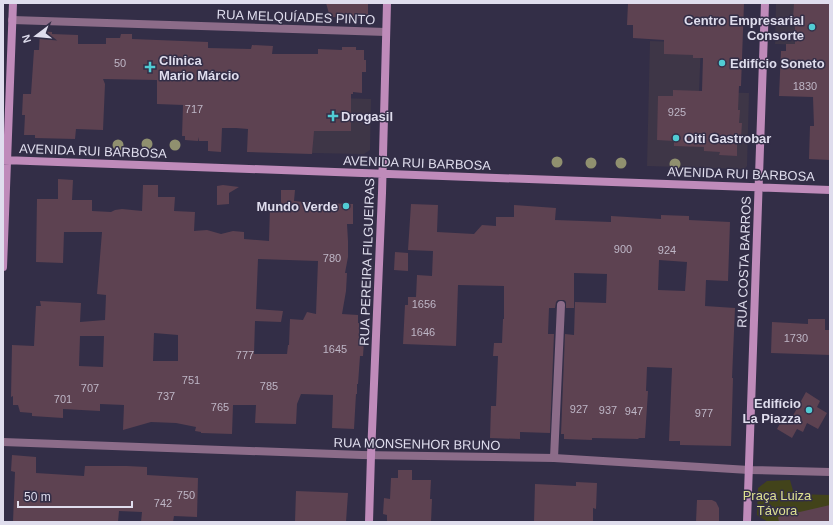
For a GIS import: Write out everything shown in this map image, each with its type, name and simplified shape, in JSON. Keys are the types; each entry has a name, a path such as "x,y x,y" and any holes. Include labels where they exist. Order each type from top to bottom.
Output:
{"street":[{"path":"3,267 5,160 13,3"},
{"name":"RUA PEREIRA FILGUEIRAS","path":"369,522 388,3"},
{"name":"RUA COSTA BARROS","path":"747,522 765,3"},
{"name":"RUA MELQUÍADES PINTO","path":"12,20 386,32"},
{"name":"AVENIDA RUI BARBOSA","path":"5,160 830,190"},
{"path":"554,458 561,305"},
{"name":"RUA MONSENHOR BRUNO","path":"3,442 371,455 554,458 749,470 830,472"}],"shaded area":[{"name":"Centro Empresarial Consorte","path":"776,3 830,3 830,46 775,44"},
{"path":"650,41 701,43 699,92 749,93 747,166 744,169 647,166"},
{"path":"339,98 371,99 370,150 364,154 312,153 313,131"}],"green space":[{"name":"Praça Luiza Távora","path":"790,480 794,494 830,495 830,522 768,522 757,515 758,488 767,481"}],"building":[{"path":"326,3 368,3 368,18 330,17"},
{"path":"628,3 744,3 741,86 739,86 738,110 740,110 739,123 742,123 741,138 737,138 737,156 719,155 720,152 704,151 704,147 674,146 674,141 657,140 658,96 673,96 673,90 702,91 703,58 693,58 693,55 664,54 664,40 633,38 633,25 627,25"},
{"path":"794,3 830,3 830,160 809,159 810,126 814,126 813,97 779,96 781,51 786,51 786,44 795,44 795,20 793,20"},
{"path":"40,31 52,32 52,34 78,35 78,44 106,44 106,38 120,38 121,34 132,34 132,39 208,42 208,48 251,49 252,45 273,46 272,54 318,54 318,49 342,50 342,47 356,47 356,50 364,50 366,72 362,72 362,93 353,92 353,94 351,94 351,131 314,131 312,154 247,152 248,129 236,128 222,128 221,152 208,151 208,141 199,141 198,137 198,141 185,140 185,136 182,136 183,105 157,104 157,80 103,79 105,84 103,130 76,129 75,139 35,138 35,135 24,135 25,115 22,115 23,94 31,94 34,50 39,50"},
{"path":"58,179 73,180 72,200 92,200 92,211 111,212 122,209 142,211 143,185 158,185 158,197 175,197 174,211 195,212 194,231 207,230 221,234 233,231 244,232 244,239 269,241 270,207 281,208 281,190 295,190 294,201 353,204 353,224 347,224 348,257 345,273 347,273 346,291 342,314 358,315 359,340 364,341 363,356 360,356 354,429 332,428 333,395 301,394 297,404 296,424 255,423 256,405 233,405 232,434 201,433 195,431 196,427 176,423 151,422 123,430 124,405 100,404 100,411 63,409 63,418 32,416 32,413 20,412 18,405 13,405 13,396 11,397 12,345 34,346 36,306 41,306 40,301 81,303 80,322 105,320 106,295 97,294 102,232 64,232 63,263 36,262 37,199 58,199","holes":["258,259 318,261 316,314 307,312 303,320 290,319 289,345 287,354 254,354 255,321 281,322 283,311 256,309","154,333 178,335 178,361 153,361","80,336 104,336 103,367 79,366"]},
{"path":"223,185 239,187 229,193 229,204 217,205 217,186"},
{"path":"411,204 438,205 437,232 474,234 482,225 496,226 496,217 514,217 514,205 556,208 555,220 611,222 611,216 661,219 661,215 689,216 689,220 730,222 728,281 706,280 705,306 735,308 731,446 680,445 680,441 669,441 672,368 647,367 646,391 648,391 645,438 592,438 592,440 564,439 564,434 561,434 565,334 574,335 575,302 606,303 607,274 574,273 574,308 566,308 566,302 564,300 558,300 555,308 549,308 548,334 554,334 550,433 520,432 520,439 490,438 491,406 496,406 498,356 493,356 494,343 502,343 504,286 458,285 456,346 403,344 405,305 408,305 408,297 416,297 417,275 432,276 433,251 408,250","holes":["659,260 687,262 685,291 658,290"]},
{"path":"395,252 408,253 408,271 394,270"},
{"path":"808,319 825,319 825,330 830,330 830,355 771,353 772,322 808,324"},
{"name":"Edifício La Piazza","path":"806,392 820,401 817,407 827,413 818,429 807,423 803,432 797,429 792,438 777,429 783,418 790,421"},
{"path":"12,455 36,457 36,473 84,476 85,466 127,466 147,467 147,475 198,478 197,517 174,516 173,522 141,522 142,512 119,511 118,522 13,522 15,472 11,471"},
{"path":"398,470 412,470 412,480 431,480 431,522 387,522 387,515 383,514 384,498 390,499 391,478 398,478"},
{"path":"576,482 597,483 596,509 593,508 593,522 534,522 535,484 576,486"},
{"path":"296,491 348,493 346,522 295,522"},
{"path":"697,500 712,500 716,502 719,508 719,522 696,522"},
{"path":"830,505 830,522 779,522 778,517"}],"place":[{"name":"Centro Empresarial Consorte","path":"812,27"},
{"name":"Edifício Soneto","path":"722,63"},
{"name":"Clínica Mario Márcio","path":"150,67"},
{"name":"Drogasil","path":"333,116"},
{"name":"Oiti Gastrobar","path":"676,138"},
{"name":"Mundo Verde","path":"346,206"},
{"name":"Edifício La Piazza","path":"809,410"}]}
